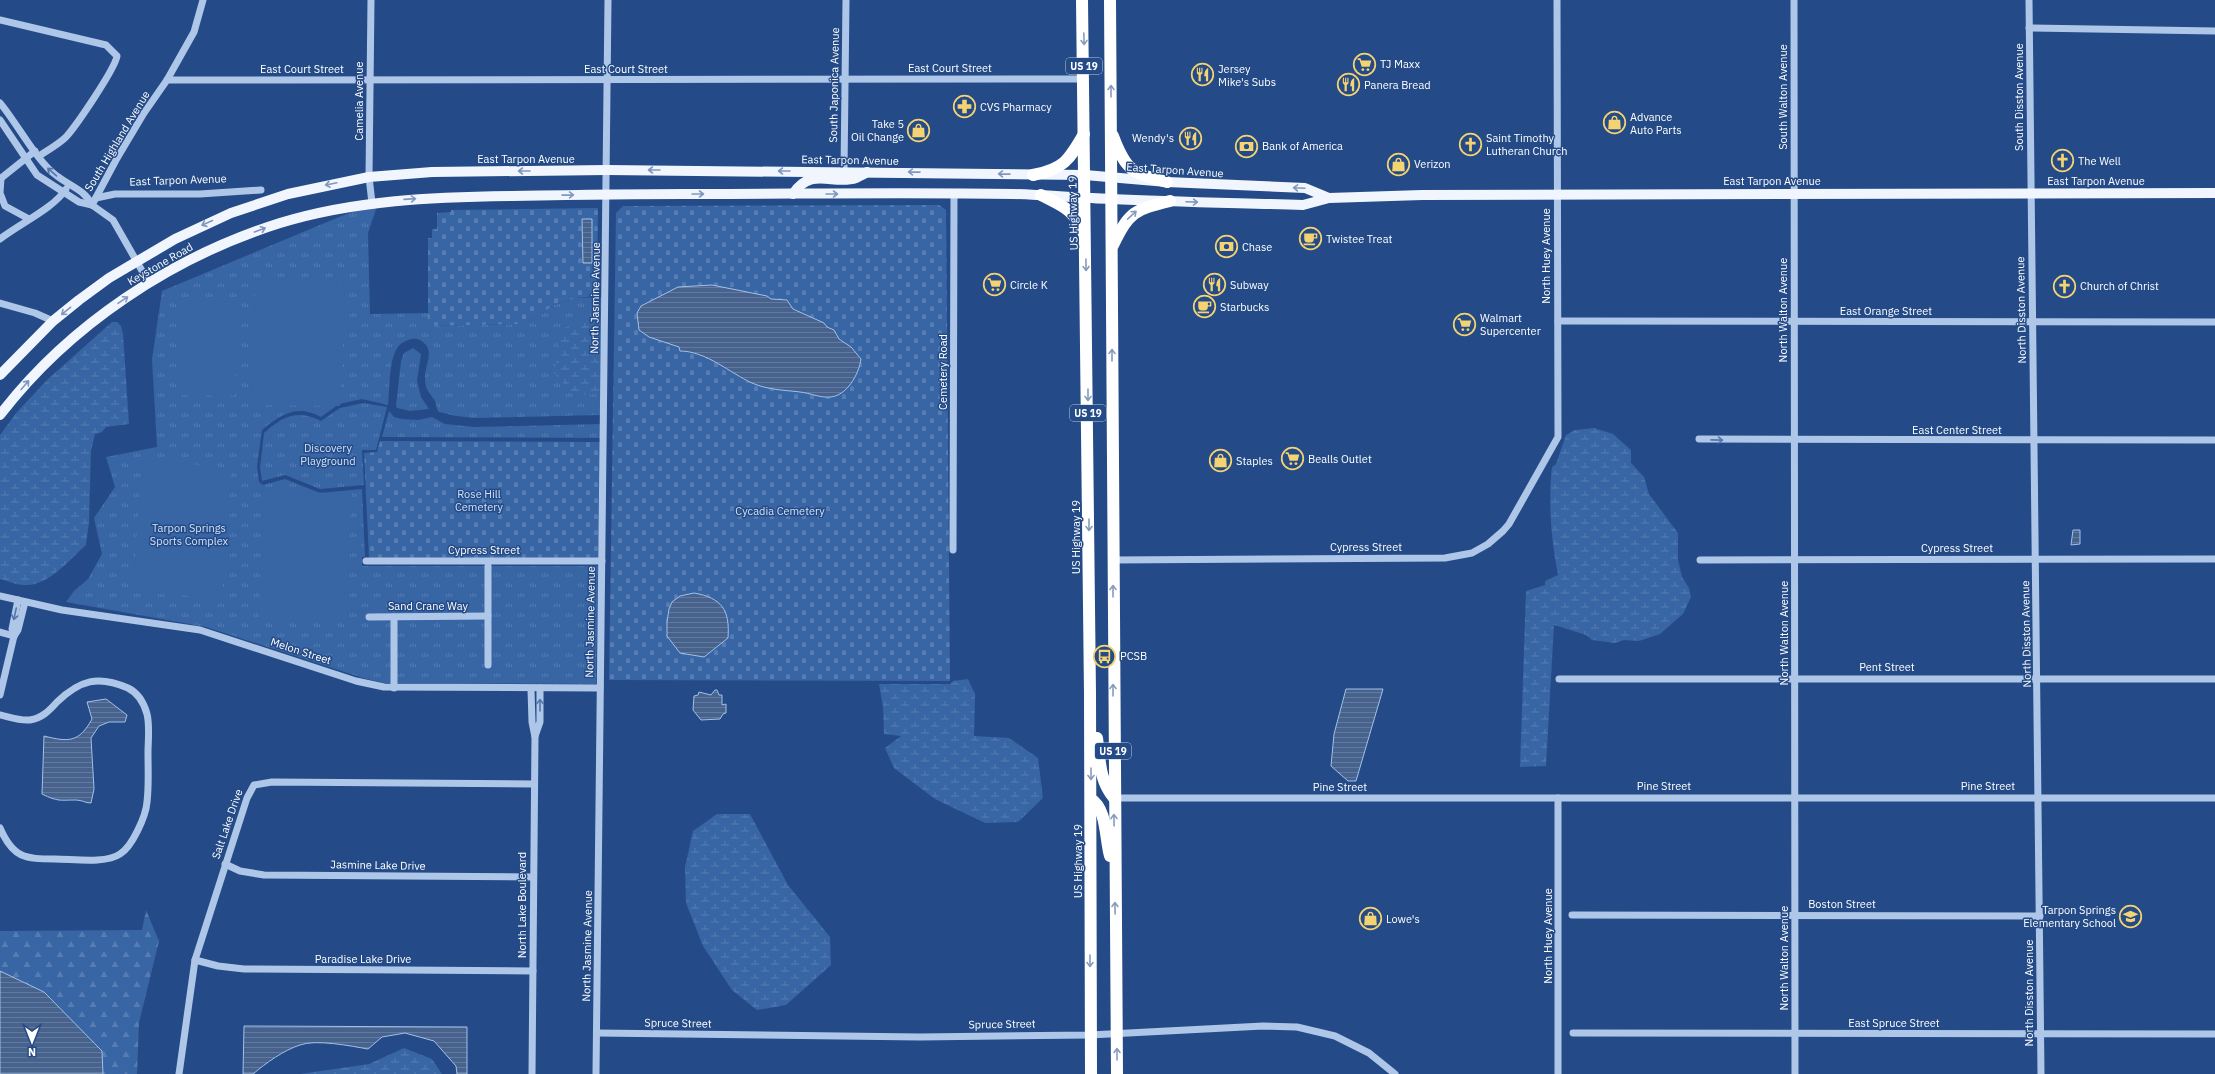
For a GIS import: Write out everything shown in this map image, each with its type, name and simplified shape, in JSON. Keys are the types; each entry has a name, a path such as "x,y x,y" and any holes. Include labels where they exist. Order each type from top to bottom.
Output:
{"highway":[{"name":"US Highway 19","path":"1082,0 1085,79 1091,799 1090,1074"},
{"name":"US 19","path":"1110,0 1114,873 1117,1074"},
{"path":"1111,130 1123,159 1134,172 1167,182"},
{"path":"1033,175 1051,171 1065,164 1085,133"},
{"path":"1041,195 1070,210 1079,221 1086,239"},
{"path":"1112,248 1123,225 1131,214 1140,208 1170,201"},
{"path":"1090,693 1101,775 1107,790 1114,798"},
{"path":"1091,799 1097,802 1103,814 1105,840 1114,873"}],"main road":[{"name":"East Tarpon Avenue","path":"369,177 432,172 607,170 868,171 1085,175 1167,182 1305,188 1329,198"},
{"path":"793,194 811,179 855,178 868,171"},
{"name":"Keystone Road","path":"0,375 53,321 109,278 175,239 231,213 288,194 369,177"},
{"name":"East Tarpon Avenue","path":"372,203 443,197 607,194 1041,195 1111,199 1304,205 1329,198 1557,194 2215,193"},
{"name":"Keystone Road","path":"0,415 30,380 58,352 101,316 149,283 194,258 243,237 309,215 372,203"}],"street":[{"name":"South Highland Avenue","path":"149,283 138,260 113,220 92,205 140,120 168,80 194,32 204,0"},
{"name":"Camelia Avenue","path":"371,0 369,177 372,203"},
{"name":"North Jasmine Avenue","path":"596,1074 608,0"},
{"name":"South Japonica Avenue","path":"844,171 846,0"},
{"name":"North Huey Avenue","path":"1557,0 1558,437"},
{"name":"South Walton Avenue","path":"1794,0 1794,193"},
{"name":"South Disston Avenue","path":"2029,0 2031,193"},
{"path":"0,20 106,45 117,56 98,89 68,135 37,154 26,158 1,179 0,193 2,208 29,219"},
{"path":"2029,28 2215,31"},
{"name":"East Court Street","path":"168,80 1085,79"},
{"path":"0,103 3,112 20,128 46,167 87,195 92,205"},
{"path":"0,120 12,135 37,175 79,202 92,205"},
{"path":"12,135 20,128"},
{"path":"0,239 43,211 64,193 70,184"},
{"name":"East Tarpon Avenue","path":"96,198 115,194 200,194 261,190"},
{"name":"North Walton Avenue","path":"1794,193 1795,1074"},
{"name":"North Disston Avenue","path":"2031,193 2038,678 2041,1074"},
{"name":"Cemetery Road","path":"953,550 954,194"},
{"path":"0,303 35,313 53,321"},
{"name":"East Orange Street","path":"1558,321 2215,322"},
{"name":"Cypress Street","path":"1113,560 1445,558 1468,554 1488,544 1509,524 1558,437"},
{"name":"East Center Street","path":"1699,439 2035,441 2215,440"},
{"name":"Cypress Street","path":"1700,560 2215,559"},
{"name":"Cypress Street","path":"366,561 602,561"},
{"path":"488,566 488,666"},
{"name":"Melon Street","path":"0,596 62,610 200,630 362,682 394,688 600,688"},
{"path":"0,695 14,636 18,630 22,601"},
{"name":"Sand Crane Way","path":"369,617 488,616"},
{"path":"394,617 394,688"},
{"path":"0,632 14,636"},
{"name":"Pent Street","path":"1559,679 1795,677 2215,678"},
{"path":"0,715 25,720 36,718 45,714 74,688 85,682 95,681 118,685 136,693 145,708 148,722 147,802 132,843 124,852 109,859 32,859 21,855 12,848 0,828"},
{"name":"North Lake Boulevard","path":"531,688 532,722 535,737 532,1074"},
{"name":"North Lake Boulevard","path":"535,737 540,722 540,688"},
{"name":"Salt Lake Drive","path":"179,1074 195,960 249,792 257,783 534,784"},
{"name":"Pine Street","path":"1114,798 2215,798"},
{"name":"North Huey Avenue","path":"1558,798 1558,1074"},
{"name":"Jasmine Lake Drive","path":"225,864 240,870 264,875 534,877"},
{"name":"Boston Street","path":"1572,915 2040,916"},
{"name":"Paradise Lake Drive","path":"195,960 218,966 244,969 533,971"},
{"name":"Spruce Street","path":"597,1033 920,1037 1090,1035 1263,1026 1298,1027 1335,1036 1348,1042 1369,1053 1395,1074"},
{"name":"East Spruce Street","path":"1573,1034 2215,1034"}],"green space":[{"name":"Cycadia Cemetery","path":"939,205 946,210 950,681 609,680 616,213 623,206"},
{"name":"Tarpon Springs Sports Complex","path":"377,206 368,233 370,314 428,313 429,326 525,324 554,305 576,298 602,297 600,415 474,418 439,412 425,383 429,353 428,348 420,340 411,339 402,343 394,354 390,371 388,405 362,399 339,404 321,417 304,411 297,411 283,415 262,430 257,466 259,482 263,485 285,479 320,493 362,489 365,557 362,557 362,566 598,566 596,684 384,683 363,678 206,627 66,602 74,591 88,579 102,554 94,518 115,487 106,457 157,447 152,359 162,291 356,210"},
{"path":"598,208 597,296 576,298 554,305 525,324 428,326 428,238 432,238 432,229 437,229 437,213 451,212 451,210"},
{"path":"255,279 346,284 340,406 252,405"},
{"path":"182,301 237,302 235,396 182,395"},
{"path":"582,320 602,323 601,393 575,396 554,373 562,329"},
{"path":"112,322 117,322 121,326 123,334 129,424 106,427 102,432 95,434 91,451 89,522 86,545 58,571 42,582 21,585 0,579 0,435 17,412 48,379"},
{"path":"413,348 421,354 417,381 421,397 429,409 410,411 397,408 396,406 401,361 404,353"},
{"name":"Discovery Playground","path":"363,403 387,407 376,450 362,450 364,485 320,489 285,475 262,481 260,467 264,433 271,427 284,419 297,415 305,415 321,421 340,408"},
{"path":"389,411 394,417 402,419 418,420 432,417 445,424 474,427 600,424 600,438 382,437"},
{"path":"1594,428 1613,434 1631,450 1631,463 1644,477 1649,494 1678,533 1678,560 1682,577 1689,588 1691,597 1683,614 1660,634 1639,641 1624,640 1615,643 1592,640 1586,635 1554,625 1546,766 1520,767 1526,591 1545,585 1545,581 1558,575 1551,521 1550,494 1552,467 1556,464 1566,435 1575,430"},
{"name":"Rose Hill Cemetery","path":"380,441 602,442 598,561 369,558 364,453 377,452"},
{"path":"142,460 231,468 222,598 133,592"},
{"path":"263,490 351,494 347,621 259,621"},
{"path":"968,679 975,694 974,736 1009,738 1038,758 1043,798 1018,822 985,823 935,799 894,768 885,748 901,736 884,734 883,707 879,684 950,684 953,681"},
{"path":"717,814 750,814 788,885 830,937 831,965 786,1005 757,1010 732,990 703,946 686,903 685,867 693,831"},
{"path":"146,910 159,941 139,1023 137,1074 103,1074 102,1051 0,971 0,931 142,930"},
{"path":"404,1048 432,1059 442,1074 300,1074 369,1064"}],"shaded area":[{"path":"582,219 592,219 592,263 583,263"},
{"path":"712,285 767,296 771,299 787,300 793,309 824,323 827,327 834,330 839,339 851,347 861,359 858,371 851,383 842,393 830,397 764,387 744,379 708,358 690,352 680,351 679,347 649,337 639,330 637,313 641,306 678,287"},
{"path":"2073,530 2080,530 2080,544 2071,545"},
{"path":"694,593 704,595 718,602 726,613 728,638 704,657 680,653 667,636 667,622 669,609 672,602 680,596"},
{"path":"1346,689 1383,689 1356,781 1348,781 1331,766 1334,734"},
{"path":"715,690 717,690 719,695 722,695 722,705 726,704 726,713 723,714 720,719 701,720 693,710 694,696 698,695 699,692 711,695"},
{"path":"106,699 127,715 125,722 109,722 99,726 91,738 94,789 91,803 78,800 56,799 42,794 44,736 66,740 77,737 87,727 92,719 87,702"},
{"path":"0,971 44,992 102,1051 103,1074 0,1074"},
{"path":"244,1026 467,1027 467,1074 457,1074 456,1066 434,1041 405,1033 382,1037 368,1049 324,1043 307,1043 288,1050 275,1057 253,1074 243,1074"}],"place":[{"name":"TJ Maxx","path":"1364,64"},
{"name":"Jersey Mike's Subs","path":"1203,75"},
{"name":"Panera Bread","path":"1349,85"},
{"name":"CVS Pharmacy","path":"965,107"},
{"name":"Advance Auto Parts","path":"1614,123"},
{"name":"Take 5 Oil Change","path":"919,130"},
{"name":"Wendy's","path":"1190,138"},
{"name":"Saint Timothy Lutheran Church","path":"1471,144"},
{"name":"Bank of America","path":"1246,146"},
{"name":"The Well","path":"2063,161"},
{"name":"Verizon","path":"1399,164"},
{"name":"Twistee Treat","path":"1311,239"},
{"name":"Chase","path":"1227,247"},
{"name":"Circle K","path":"994,285"},
{"name":"Subway","path":"1215,285"},
{"name":"Church of Christ","path":"2064,286"},
{"name":"Starbucks","path":"1205,307"},
{"name":"Walmart Supercenter","path":"1464,324"},
{"name":"Bealls Outlet","path":"1292,459"},
{"name":"Staples","path":"1221,461"},
{"name":"PCSB","path":"1104,656"},
{"name":"Tarpon Springs Elementary School","path":"2131,916"},
{"name":"Lowe's","path":"1370,919"}]}
